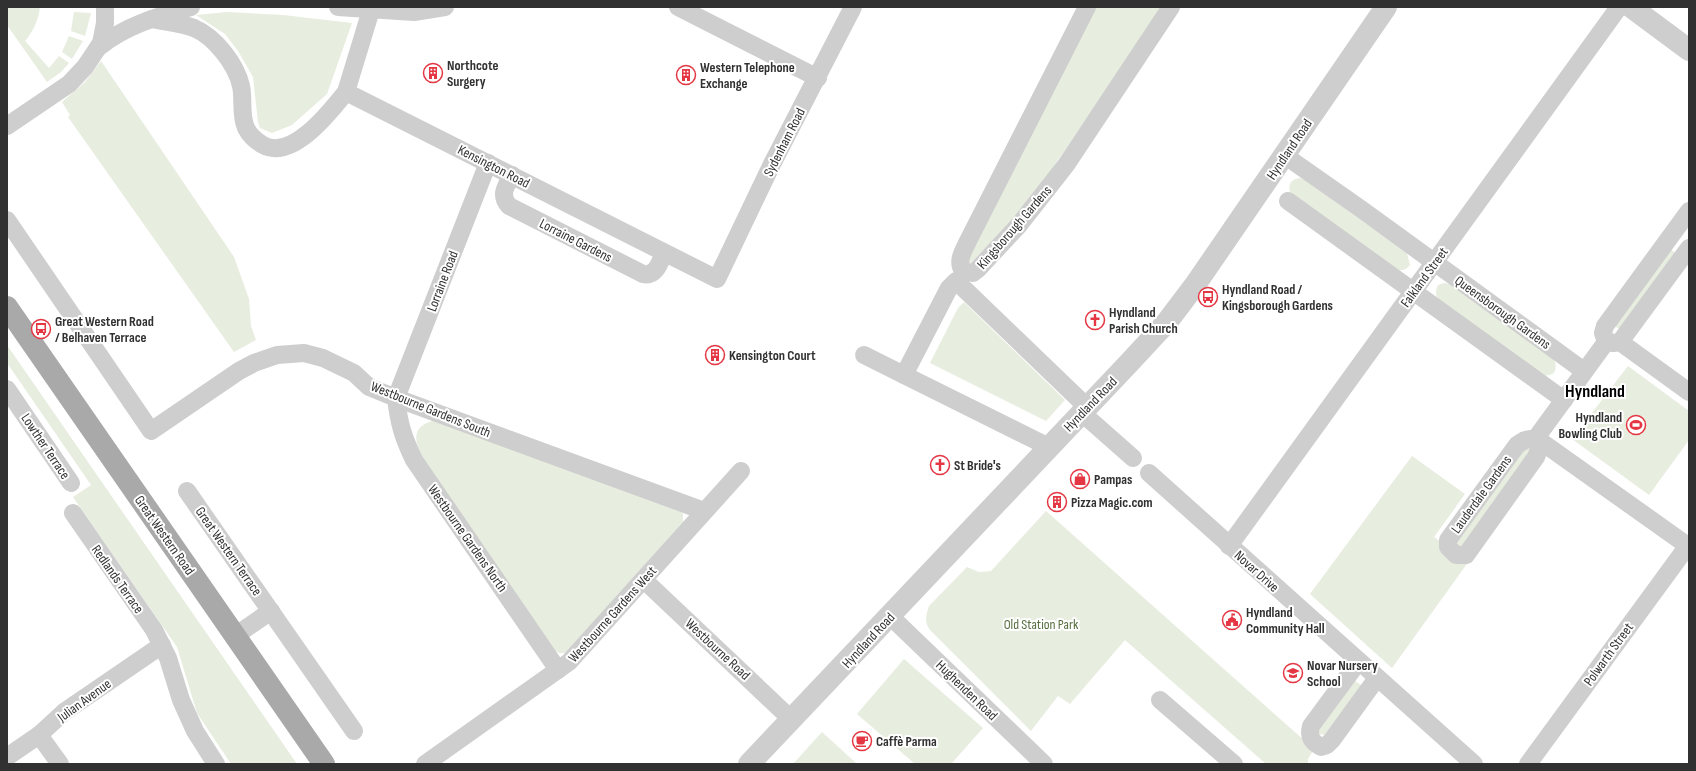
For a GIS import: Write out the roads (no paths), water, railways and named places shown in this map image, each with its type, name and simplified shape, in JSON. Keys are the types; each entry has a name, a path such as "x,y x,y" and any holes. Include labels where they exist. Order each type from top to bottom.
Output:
{"main road":[{"name":"Great Western Road","path":"7,307 324,764"}],"street":[{"path":"7,126 68,84 85,67 98,47 105,24 105,7"},
{"path":"98,47 121,31 152,19 191,7"},
{"path":"338,7 414,12 446,7"},
{"path":"678,7 818,78"},
{"name":"Sydenham Road","path":"717,279 772,164 818,78 853,7"},
{"name":"Kingsborough Gardens","path":"1087,7 960,257 960,267 963,271 973,273 978,269 1019,225 1066,165 1171,7"},
{"name":"Hyndland Road","path":"749,764 1167,322 1195,285 1386,7"},
{"name":"Falkland Street","path":"1229,546 1619,7"},
{"path":"1631,7 1689,50"},
{"path":"152,19 195,28 219,48 229,60 240,83 243,96 243,113 246,127 254,138 266,146 275,149 283,148 299,140 329,113 346,92 371,10"},
{"name":"Kensington Road","path":"346,92 717,279"},
{"name":"Queensborough Gardens","path":"1284,155 1361,209 1584,372"},
{"name":"Lorraine Road","path":"396,398 488,163"},
{"name":"Lorraine Gardens","path":"512,175 503,193 509,206 645,275 651,274 657,267 664,253"},
{"path":"1288,201 1564,400"},
{"path":"1689,211 1605,326 1603,333 1613,342 1689,392"},
{"name":"Westbourne Gardens South","path":"7,220 151,431 239,371 254,363 277,355 304,353 323,358 354,373 369,387 396,398 704,511"},
{"path":"1688,545 1536,438 1584,372 1613,342 1689,248"},
{"path":"904,375 949,288 956,281 1133,458"},
{"path":"864,356 1049,447"},
{"name":"Lowther Terrace","path":"8,391 71,483"},
{"name":"Westbourne Gardens North","path":"396,398 401,430 414,460 558,670"},
{"name":"Lauderdale Gardens","path":"1536,438 1539,449 1536,457 1466,554 1456,555 1448,547 1448,540 1517,445 1525,440 1536,438"},
{"name":"Westbourne Gardens West","path":"425,764 570,662 741,471"},
{"name":"Novar Drive","path":"1149,473 1474,764"},
{"name":"Great Western Terrace","path":"188,491 354,731"},
{"name":"Redlands Terrace","path":"73,513 154,630 168,658 181,700 196,731 216,764"},
{"name":"Polwarth Street","path":"1528,764 1688,545"},
{"name":"Westbourne Road","path":"644,580 792,720"},
{"name":"Great Western Terrace","path":"235,636 270,611"},
{"name":"Hughenden Road","path":"890,616 1044,764"},
{"name":"Julian Avenue","path":"7,757 39,735 64,712 162,645"},
{"path":"1359,661 1311,726 1309,733 1311,739 1315,743 1321,747 1327,745 1332,740 1377,678"},
{"path":"1160,700 1234,764"},
{"path":"39,735 60,764"}],"place":[{"name":"Northcote Surgery","path":"433,73"},
{"name":"Western Telephone Exchange","path":"686,75"},
{"name":"Hyndland Road / Kingsborough Gardens","path":"1208,297"},
{"name":"Hyndland Parish Church","path":"1095,320"},
{"name":"Great Western Road / Belhaven Terrace","path":"41,329"},
{"name":"Kensington Court","path":"715,355"},
{"name":"Hyndland Bowling Club","path":"1636,425"},
{"name":"St Bride's","path":"940,465"},
{"name":"Pampas","path":"1080,479"},
{"name":"Pizza Magic.com","path":"1057,502"},
{"name":"Hyndland Community Hall","path":"1232,620"},
{"name":"Novar Nursery School","path":"1293,673"},
{"name":"Caffè Parma","path":"862,741"}],"district":[{"name":"Hyndland","path":"1595,391"}],"park label":[{"name":"Old Station Park","path":"1041,624"}]}
